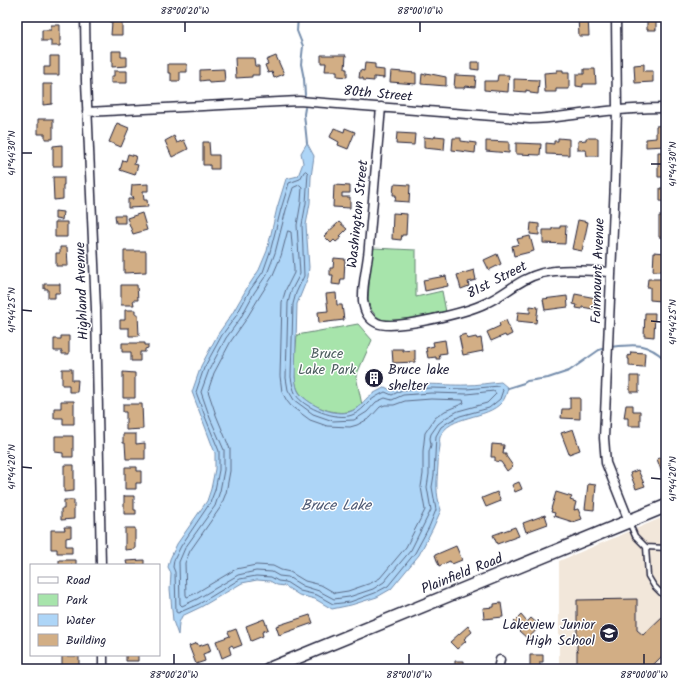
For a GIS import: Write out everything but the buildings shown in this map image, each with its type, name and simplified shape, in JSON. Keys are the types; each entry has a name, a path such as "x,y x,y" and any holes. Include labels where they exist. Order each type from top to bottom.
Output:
{"main road":[{"name":"Plainfield Road","path":"274,668 666,506"}],"street":[{"name":"Highland Avenue","path":"85,17 87,112 96,309 101,564"},
{"name":"Fairmount Avenue","path":"616,17 617,110 604,452 611,477 629,521"},
{"name":"80th Street","path":"87,112 299,101 530,119 557,118 634,108 666,108"},
{"name":"Washington Street","path":"373,320 367,314 364,307 363,290 369,249 381,107"},
{"name":"81st Street","path":"373,320 386,326 396,325 440,317 474,308 489,302 520,282 542,273 564,270 611,272"},
{"path":"103,656 103,669"},
{"path":"498,669 500,660"}],"lane":[{"path":"629,521 635,536 646,547 648,576 654,586 666,598"},
{"path":"646,547 666,548"}],"shaded area":[{"path":"666,516 666,669 559,669 559,561"}],"green space":[{"path":"372,248 416,250 416,297 442,291 446,312 392,321 383,320 376,316 370,308 368,299"},
{"name":"Bruce Lake Park","path":"358,324 372,340 356,376 362,405 352,411 344,412 328,411 320,408 300,394 297,388 295,362 297,335"}],"water":[{"name":"Bruce Lake","path":"307,143 314,156 311,177 310,203 306,225 309,267 308,277 297,304 295,377 296,386 299,393 311,403 323,409 336,413 343,413 353,411 368,397 385,387 392,391 409,386 428,384 470,385 501,382 508,388 508,390 503,401 495,408 451,424 440,437 437,487 441,510 419,555 391,589 377,597 332,609 315,599 299,595 285,586 277,585 270,581 257,580 242,583 201,607 182,616 179,623 178,635 173,621 170,589 171,573 168,567 177,544 207,501 215,469 215,453 192,392 201,366 218,334 259,270 267,251 277,208 286,179 298,176 303,163 301,153"}],"waterway":[{"path":"298,17 297,31 303,46 301,64 305,95"},
{"path":"305,108 304,114 307,143"},
{"path":"610,347 626,345 646,347 659,354 666,360"},
{"path":"508,388 527,381 548,378 569,371 602,349"}],"place":[{"name":"Bruce lake shelter","path":"374,378"},
{"name":"Lakeview Junior High School","path":"609,633"}]}
